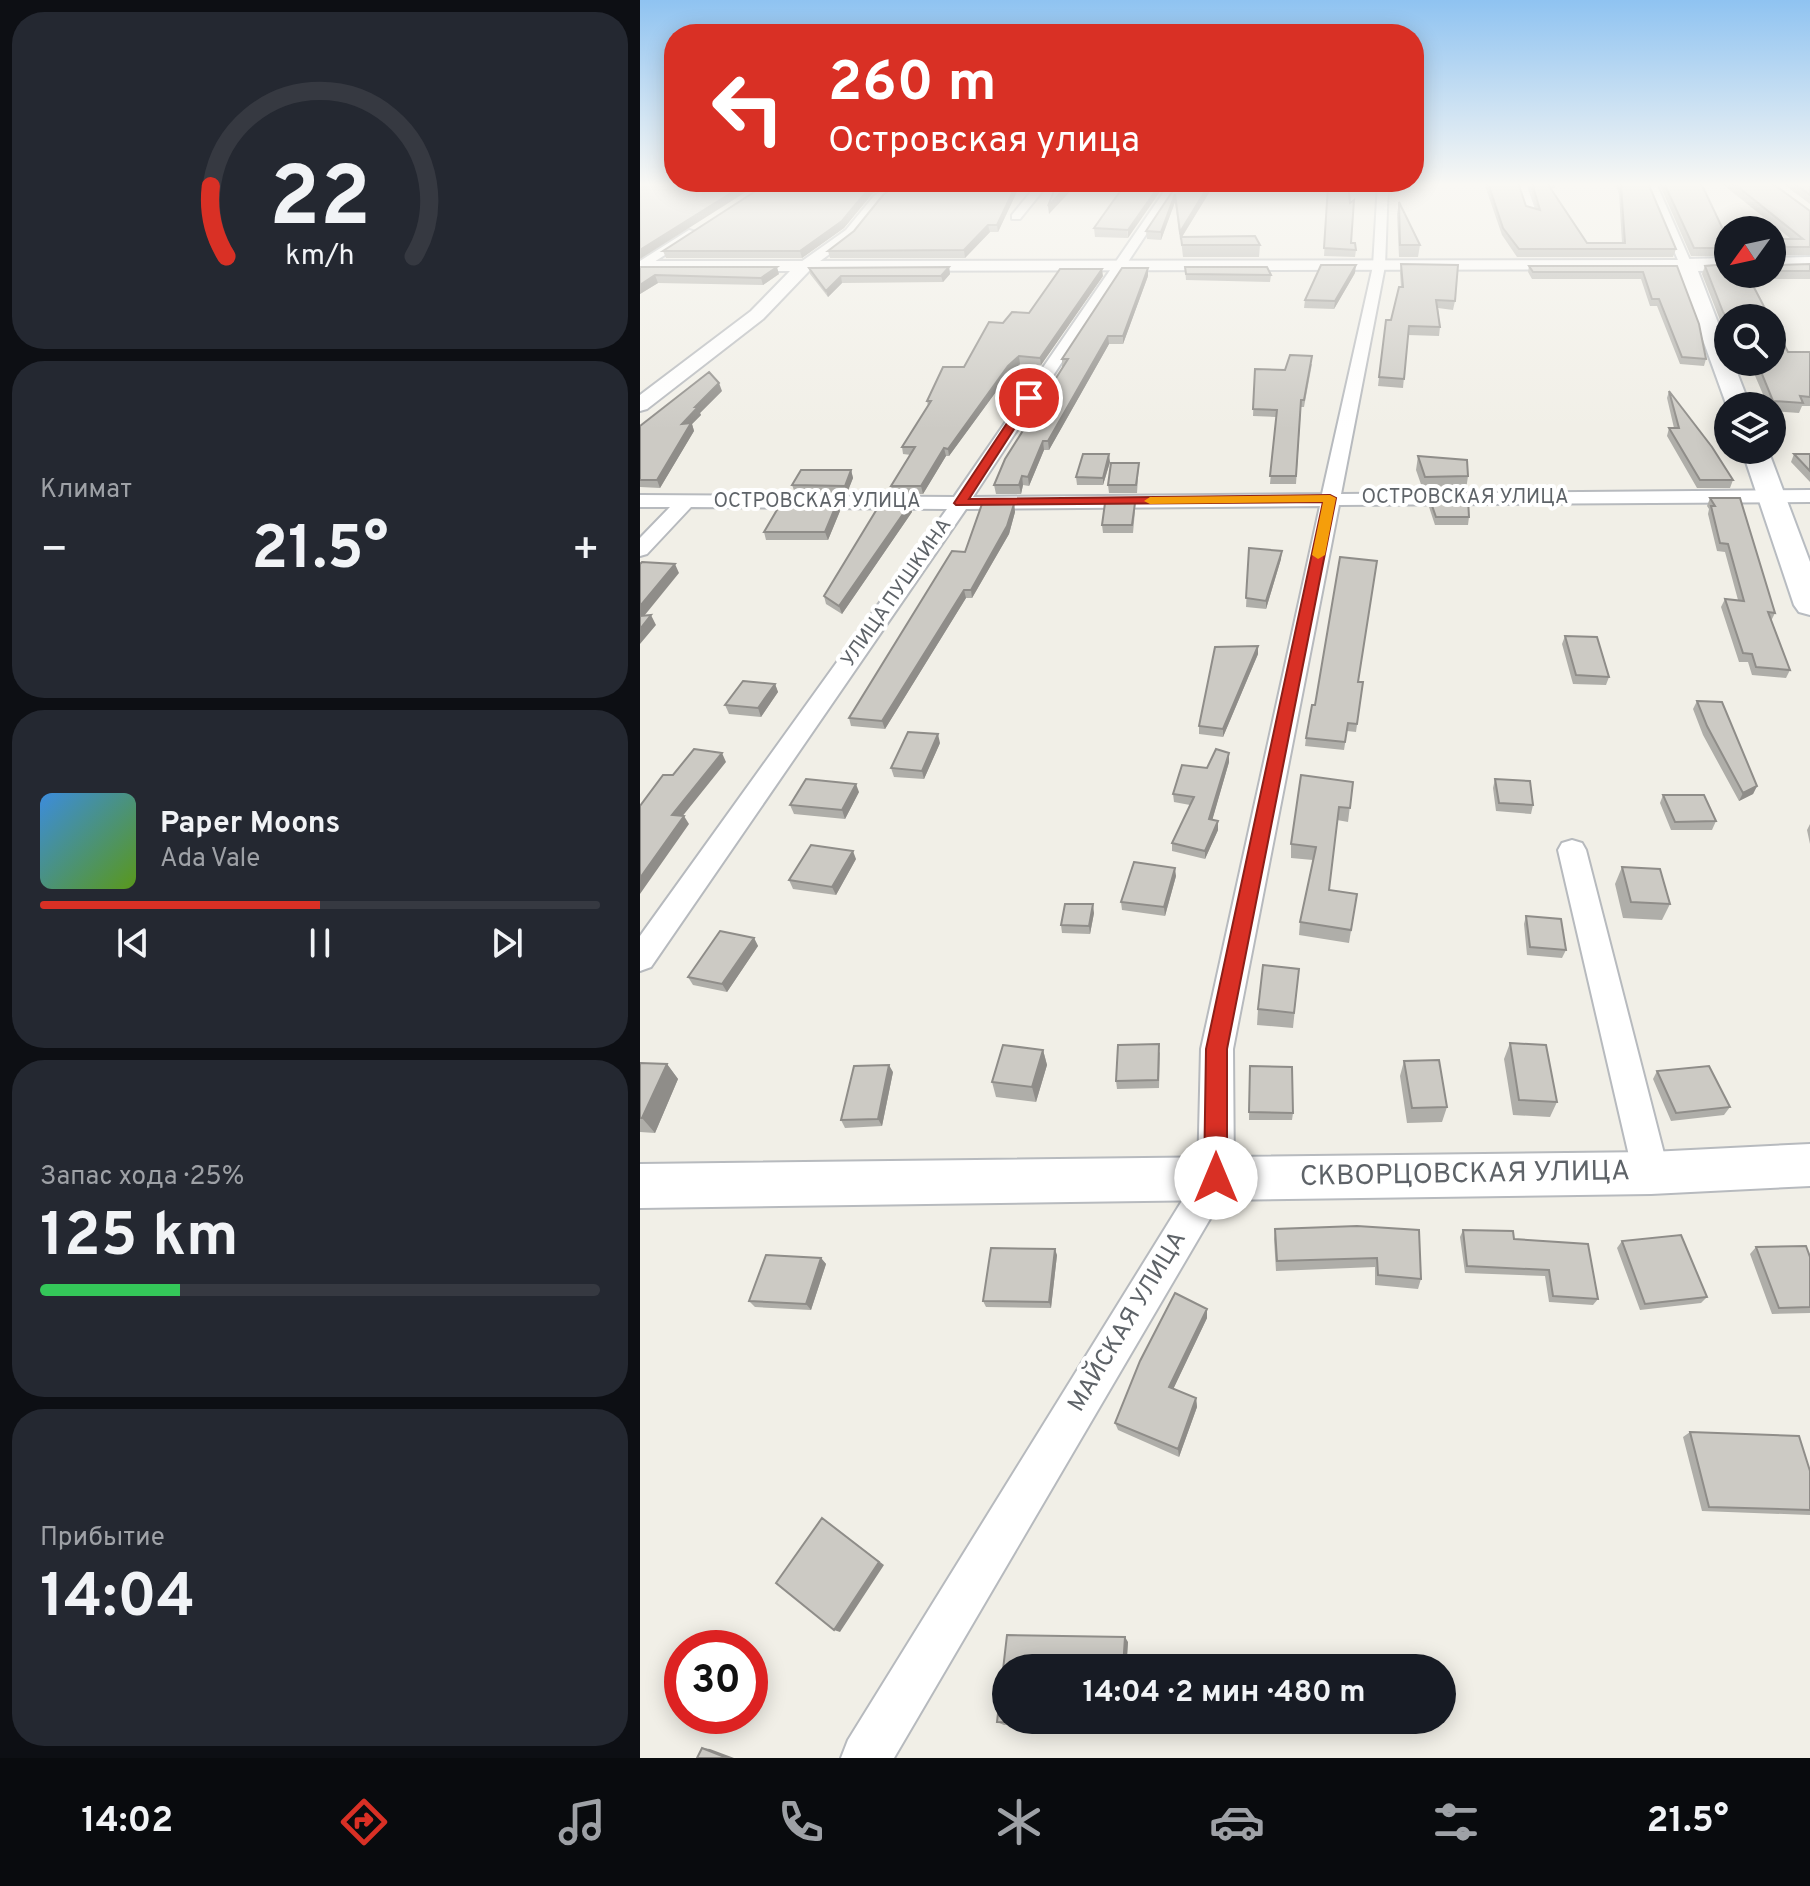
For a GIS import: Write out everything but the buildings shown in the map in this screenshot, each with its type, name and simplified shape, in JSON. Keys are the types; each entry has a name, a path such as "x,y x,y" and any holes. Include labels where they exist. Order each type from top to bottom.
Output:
{"main road":[{"path":"1686,265 1733,392"},
{"path":"1760,464 1810,605"}],"street":[{"path":"640,405 757,315 806,265"},
{"path":"640,267 1674,265"},
{"path":"1216,1178 1217,1049 1379,266"},
{"name":"УЛИЦА ПУШКИНА","path":"640,959 960,503 1116,267"},
{"name":"ОСТРОВСКАЯ УЛИЦА","path":"640,501 960,503 1810,496"},
{"path":"640,550 686,501"},
{"path":"1572,850 1651,1173"},
{"name":"СКВОРЦОВСКАЯ УЛИЦА","path":"640,1186 1651,1173 1810,1165"},
{"name":"МАЙСКАЯ УЛИЦА","path":"866,1758 1216,1178"}],"slow traffic":[{"path":"1150,501 1330,498 1318,555"}],"route":[{"path":"1029,398 960,503 1330,498 1217,1049 1216,1178"}]}
